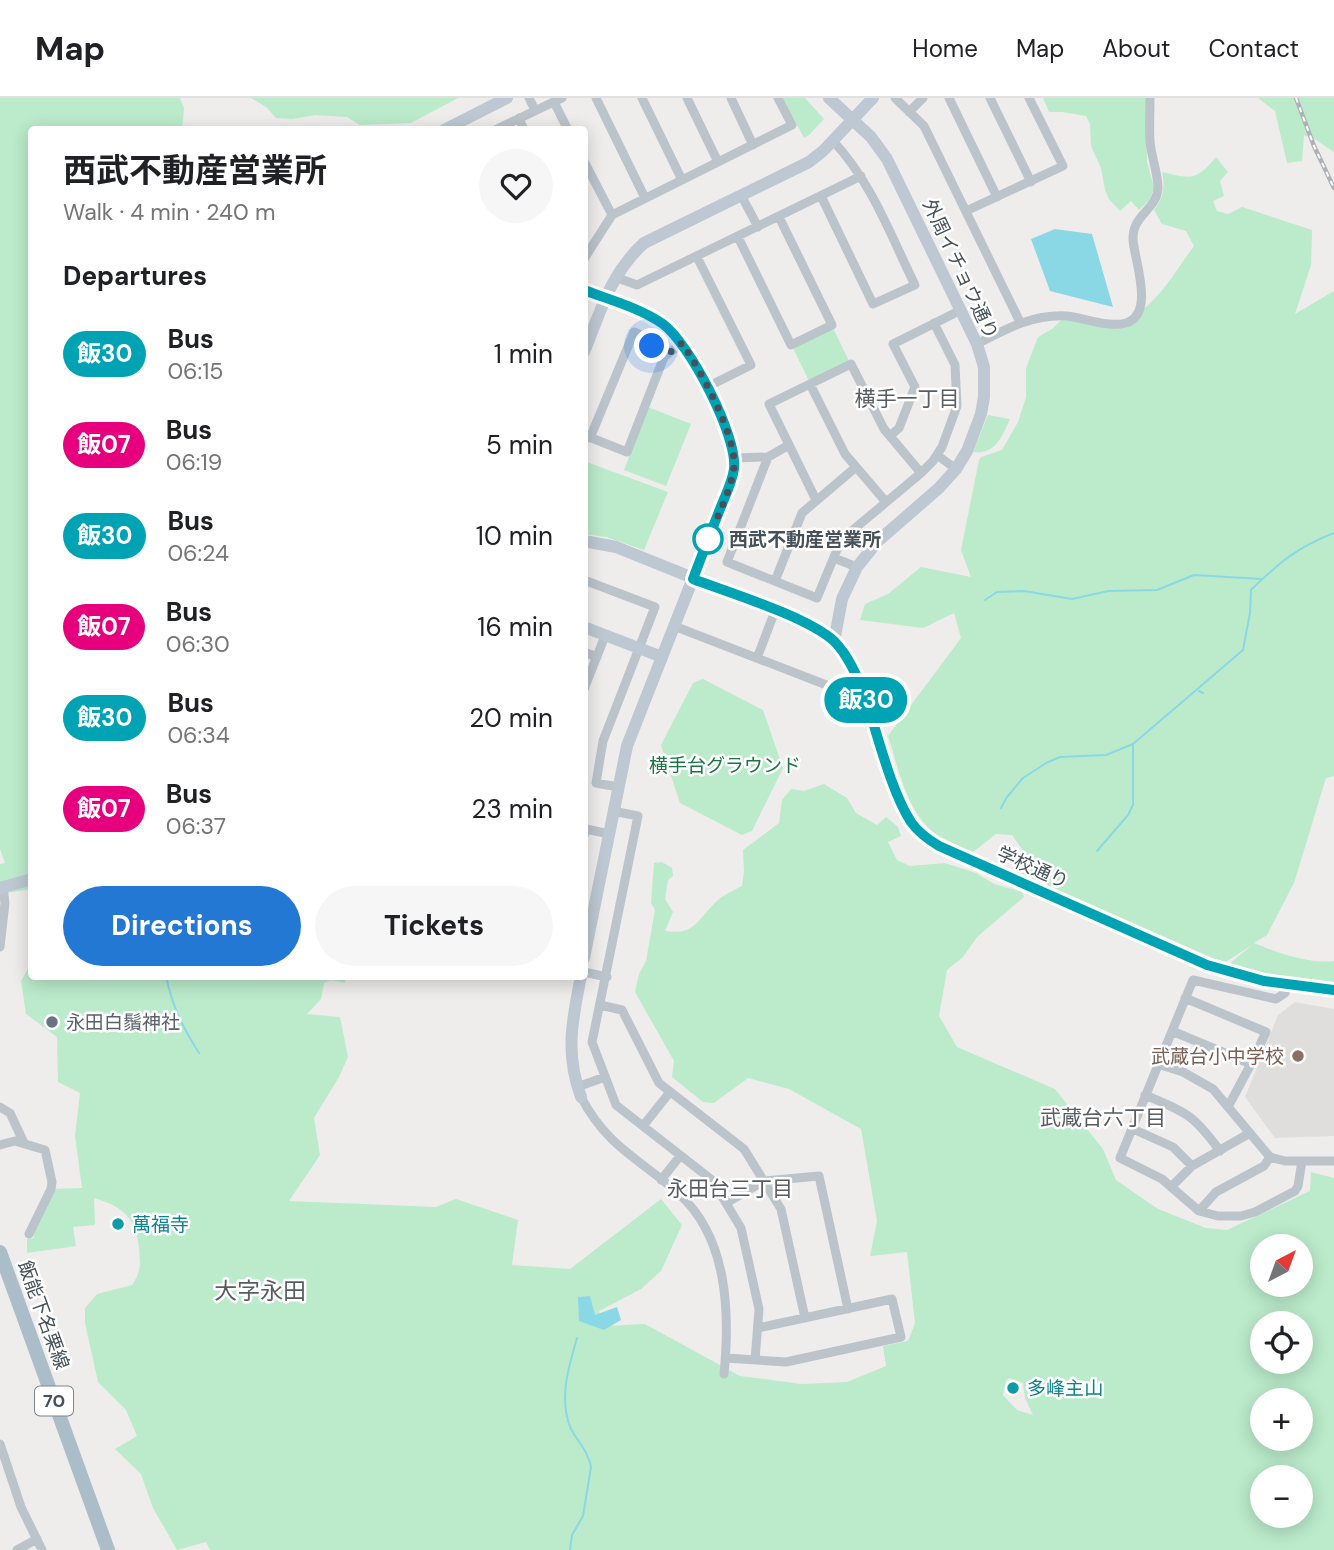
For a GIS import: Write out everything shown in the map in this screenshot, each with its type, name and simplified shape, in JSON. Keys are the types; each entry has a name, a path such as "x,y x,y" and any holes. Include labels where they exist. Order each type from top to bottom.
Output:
{"main road":[{"name":"飯能下名栗線","path":"0,1252 108,1550"}],"street":[{"path":"452,126 507,98"},
{"path":"529,98 536,110"},
{"path":"596,98 645,198"},
{"path":"642,98 682,180"},
{"path":"687,98 718,162"},
{"path":"731,98 753,145"},
{"path":"588,253 612,215 792,125 778,98"},
{"name":"外周イチョウ通り","path":"829,98 871,137 887,159 977,344 986,379 981,414 967,451 940,488 878,541 857,566 842,599 834,642"},
{"path":"588,342 615,276 644,243 809,162 833,141 873,98"},
{"path":"895,98 924,126 1020,323"},
{"path":"909,112 923,98"},
{"path":"949,98 997,197"},
{"path":"990,98 1031,182"},
{"path":"966,211 1063,166 1029,98"},
{"path":"977,344 1020,323 1058,316 1112,324 1126,323 1139,314 1142,301 1134,229 1139,217 1152,205 1158,187 1150,141 1150,98"},
{"path":"503,126 558,100 567,126"},
{"path":"519,118 522,126"},
{"path":"821,196 873,304 915,285 861,176 848,156 833,141"},
{"path":"588,169 612,215"},
{"path":"615,276 637,285 861,176"},
{"path":"741,195 758,227"},
{"path":"738,237 791,345 802,340 832,325 779,217"},
{"path":"697,257 751,365 707,387"},
{"path":"588,291 653,318 671,330 682,343 707,387 731,442 734,458 732,479 634,724 618,787 588,938"},
{"path":"890,436 899,428 915,387 893,344 961,310"},
{"path":"768,457 727,562 817,598 841,540 937,456 957,406 955,365 934,324"},
{"path":"588,435 634,332 664,357"},
{"path":"588,437 627,452 664,357 682,343"},
{"path":"816,500 769,404 851,364 884,429 921,472"},
{"path":"810,384 845,454 886,502"},
{"path":"734,458 768,457 789,445"},
{"path":"937,456 956,469"},
{"path":"775,581 802,513 856,467"},
{"path":"588,542 616,547 775,611 817,629 834,642"},
{"path":"834,558 857,566"},
{"path":"588,582 655,607 603,741 596,783 618,787"},
{"path":"757,658 775,611"},
{"path":"674,626 842,691 860,683"},
{"path":"588,629 662,657"},
{"path":"588,680 606,636"},
{"name":"学校通り","path":"834,642 849,661 860,683 899,797 912,823 931,842 1207,965 1242,976 1334,990"},
{"path":"588,654 597,657"},
{"path":"614,811 638,816 592,1042 616,1105 712,1180 741,1228 759,1309 755,1360"},
{"path":"588,829 609,834"},
{"path":"0,947 5,903 2,888 28,880"},
{"path":"588,973 607,976"},
{"path":"580,980 570,1037 570,1055 579,1092 592,1117 609,1138 690,1205 710,1237 725,1295 728,1321 724,1374"},
{"path":"1288,984 1285,993 1276,999 1193,981 1121,1158 1149,1171 1199,1211 1224,1217 1255,1212 1297,1189 1302,1161"},
{"path":"1185,998 1266,1032 1228,1105"},
{"path":"600,1005 622,1010 648,1066 659,1083 744,1149 781,1209 805,1318"},
{"path":"1172,1031 1251,1064"},
{"path":"1158,1064 1198,1079 1213,1089 1270,1157 1285,1161 1334,1161"},
{"path":"579,1092 605,1077"},
{"path":"643,1126 670,1092"},
{"path":"1145,1096 1189,1115 1200,1124 1220,1151"},
{"path":"0,1107 10,1113 24,1143"},
{"path":"1133,1129 1164,1141 1181,1153 1192,1166"},
{"path":"1171,1187 1192,1166 1250,1133"},
{"path":"0,1145 15,1142 45,1150 51,1189 29,1234"},
{"path":"661,1180 680,1156"},
{"path":"1199,1211 1216,1192 1264,1167 1270,1157"},
{"path":"726,1203 764,1181 819,1176 848,1309"},
{"path":"726,1358 786,1362 901,1337 892,1299 758,1328"},
{"path":"0,1444 21,1507 42,1550"},
{"path":"16,1550 37,1539"}],"shaded area":[{"name":"武蔵台小中学校","path":"1295,1002 1334,1009 1334,1136 1275,1138 1245,1097 1278,1015"}],"green space":[{"path":"0,98 180,98 184,108 182,126 28,126 28,890 0,894 0,864 5,863 0,849"},
{"path":"251,98 458,98 411,123 360,125 347,117 315,115 292,119 276,118 266,107"},
{"path":"783,98 805,98 824,119 804,138"},
{"path":"1043,98 1146,98 1147,162 1154,187 1150,199 1139,210 1131,201 1120,211 1109,199 1101,168 1091,146 1090,124 1086,116 1049,112"},
{"path":"1258,98 1334,98 1334,152 1304,135 1302,161 1287,163 1275,111"},
{"path":"1216,157 1228,172 1220,181 1224,196 1213,201 1217,211 1228,214 1242,207 1312,230 1311,265 1295,314 1334,291 1334,776 1326,778 1294,883 1267,935 1254,943 1304,959 1334,961 1334,983 1228,965 1252,945 1224,963 1020,873 1024,852 1012,835 996,834 973,852 939,836 919,817 912,804 888,736 961,638 954,613 923,628 860,620 865,604 888,594 921,567 971,577 961,550 979,460 1002,450 1018,422 1026,397 1026,368 1038,337 1052,329 1065,316 1108,323 1127,319 1160,293 1194,246 1186,231 1162,224 1154,210 1163,192 1162,172 1192,176 1198,174"},
{"path":"833,328 849,361 809,381 793,348"},
{"path":"648,407 691,424 666,486 624,470"},
{"path":"988,415 1010,419 1001,438 992,448 973,452"},
{"path":"588,462 668,492 644,550 606,537 588,534"},
{"name":"横手台グラウンド","path":"703,679 763,710 783,768 752,831 742,835 680,803 661,745 693,683"},
{"path":"824,784 847,798 856,813 877,825 886,817 898,827 901,836 888,842 897,860 910,866 945,863 976,873 994,884 1022,892 1024,897 977,937 963,957 947,970 939,1016 957,1047 1055,1089 1103,1149 1116,1180 1158,1209 1206,1228 1227,1230 1310,1191 1311,1172 1334,1178 1334,1550 210,1550 206,1542 177,1550 153,1508 141,1474 115,1449 137,1436 126,1410 98,1382 85,1323 85,1308 97,1294 132,1285 140,1263 135,1228 120,1209 94,1198 95,1225 73,1227 76,1246 27,1253 27,1239 34,1238 33,1229 52,1189 82,1188 75,1136 80,1093 58,1082 57,1037 26,1014 21,981 28,968 28,980 331,980 324,983 321,999 307,1014 340,1017 348,1057 314,1118 320,1155 289,1201 436,1207 456,1199 518,1220 512,1265 570,1269 661,1199 682,1225 661,1271 641,1289 599,1311 604,1326 645,1324 740,1376 802,1384 847,1382 886,1366 883,1346 908,1341 915,1323 907,1252 870,1256 877,1221 861,1129 789,1089 748,1078 714,1103 703,1102 672,1077 674,1061 635,992 639,974 646,961 655,910 651,903 654,863 662,862 672,868 673,876 668,880 665,899 673,912 665,931 684,931 695,924 719,899 742,886 743,850 779,823 782,800 791,789 804,791","holes":["1009,1378 1023,1383 1025,1398 1033,1415 1017,1410 1003,1395"]}],"water":[{"path":"1055,229 1092,234 1113,307 1050,291 1031,239"},
{"path":"590,1296 595,1315 617,1307 621,1320 604,1330 579,1321 578,1297"}],"waterway":[{"path":"1001,808 1023,778 1046,763 1060,757 1106,755 1133,744 1243,650 1251,590 1289,557 1334,533"},
{"path":"985,600 997,592 1024,591 1072,599 1108,591 1157,590 1194,575 1262,579"},
{"path":"1199,691 1203,693"},
{"path":"1097,851 1128,815 1133,805 1133,745"},
{"path":"167,980 179,1016 199,1053"},
{"path":"570,1550 572,1535 583,1516 591,1467 586,1452 571,1429 565,1406 566,1383 577,1338"}],"railway":[{"path":"1296,98 1334,188"}],"bus line":[{"name":"飯30","path":"588,292 642,312 671,330 697,368 731,442 734,451 732,479 693,579 806,624 834,642 849,661 860,683 899,797 912,823 920,832 939,846 1207,965 1264,981 1334,990"}],"place":[{"name":"西武不動産営業所","path":"708,539"},
{"name":"永田白鬚神社","path":"52,1022"},
{"name":"武蔵台小中学校","path":"1298,1056"},
{"name":"萬福寺","path":"118,1224"},
{"name":"多峰主山","path":"1013,1388"}],"district":[{"name":"横手一丁目","path":"907,399"},
{"name":"武蔵台六丁目","path":"1103,1118"},
{"name":"永田台三丁目","path":"730,1189"},
{"name":"大字永田","path":"260,1291"}],"route":[{"path":"652,346 664,357 682,343 707,387 734,451 732,479 708,539"}]}
